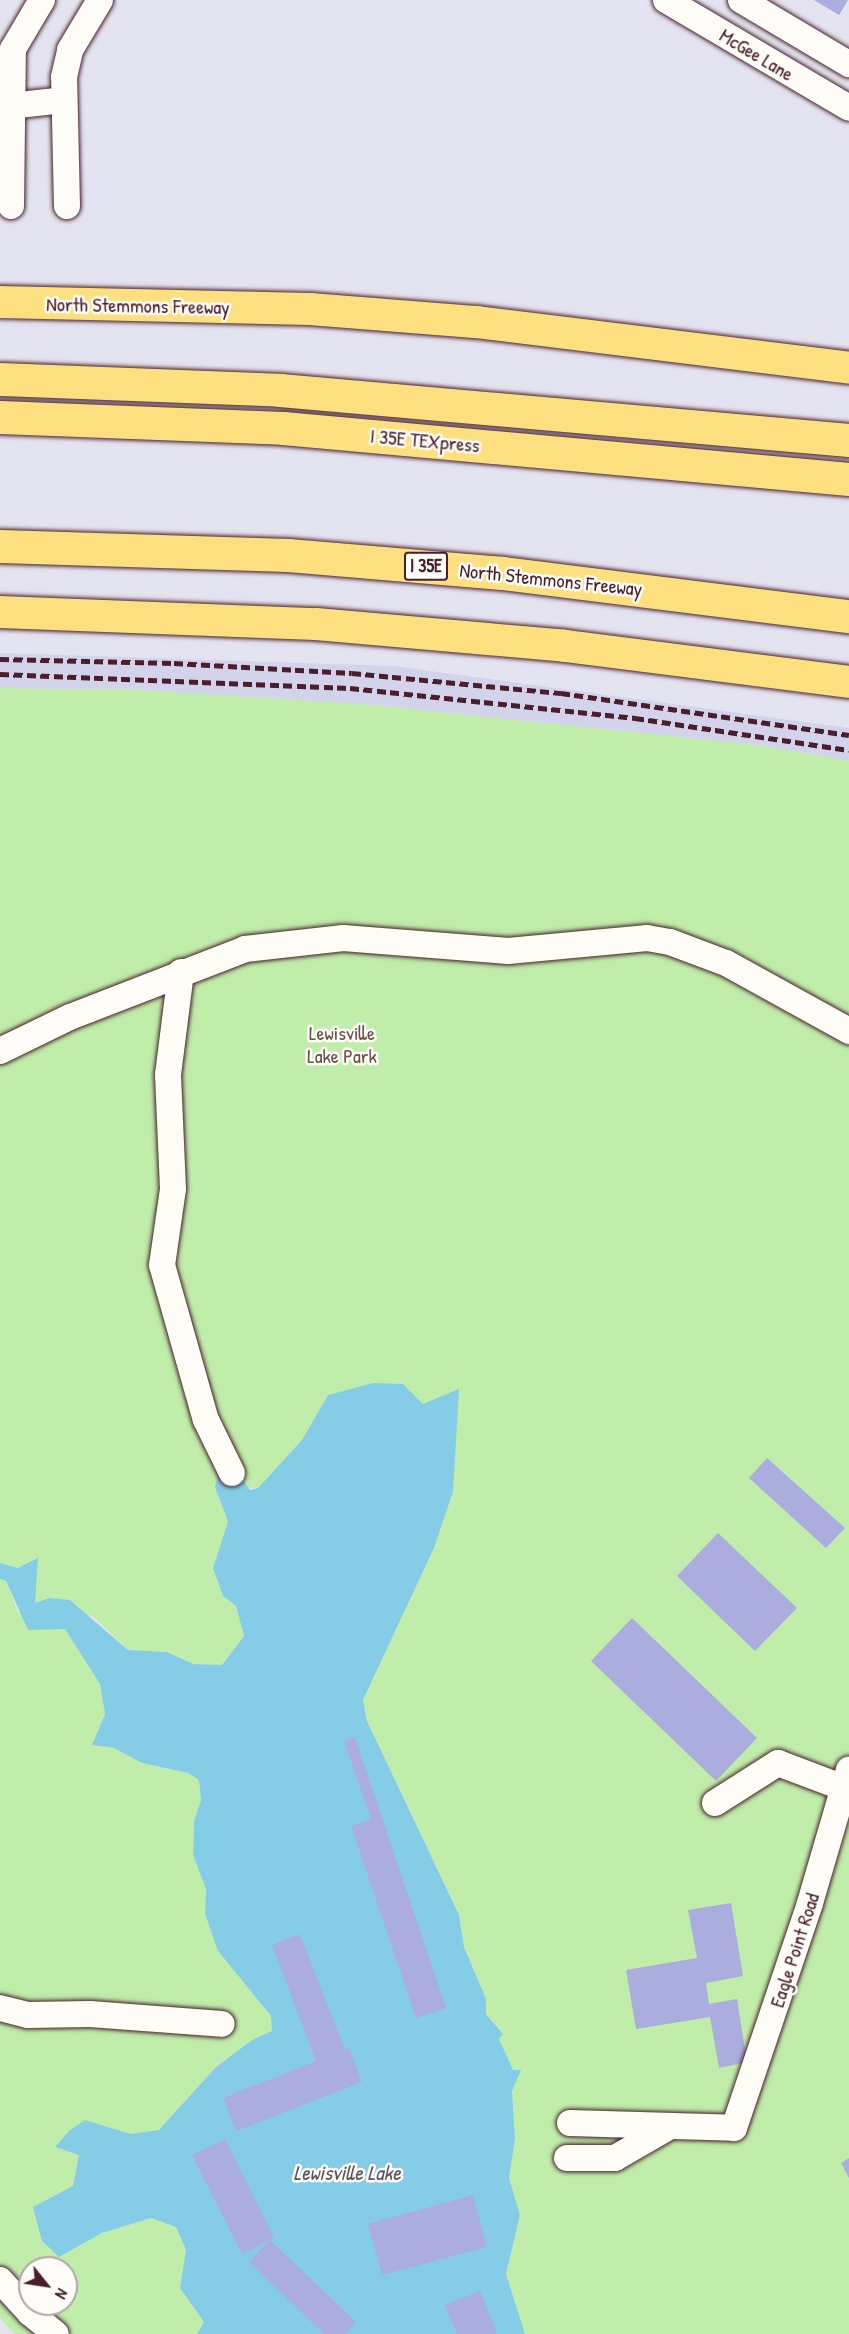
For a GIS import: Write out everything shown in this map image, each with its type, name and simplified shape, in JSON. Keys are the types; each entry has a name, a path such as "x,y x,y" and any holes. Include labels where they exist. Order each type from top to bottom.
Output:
{"highway":[{"path":"0,379 280,390 849,440"},
{"name":"I 35E TEXpress","path":"0,417 284,428 849,479"},
{"name":"North Stemmons Freeway","path":"0,546 336,559 513,574 849,616"}],"main road":[{"name":"North Stemmons Freeway","path":"0,302 334,311 477,322 849,368"},
{"path":"0,612 316,624 565,646 849,682"}],"street":[{"path":"11,206 6,107 13,49 42,0"},
{"path":"66,206 64,77 70,50 100,0"},
{"name":"McGee Lane","path":"666,0 849,108"},
{"path":"741,0 849,64"},
{"path":"6,107 64,100"},
{"path":"0,1051 31,1034 181,972 245,949 309,939 374,939 508,951 647,938 696,949 726,963 849,1031"},
{"path":"181,972 168,1075 173,1189 162,1265 206,1420 232,1473"},
{"path":"715,1803 778,1763 847,1779"},
{"name":"Eagle Point Road","path":"670,2127 734,2128 847,1779"},
{"path":"0,2008 28,2015 90,2014 222,2024"},
{"path":"570,2123 670,2127"},
{"path":"567,2158 615,2158 670,2127"},
{"path":"0,2280 30,2313 56,2334"}],"shaded area":[{"path":"0,653 394,666 849,728 849,761 757,745 361,704 135,690 0,688"}],"green space":[{"name":"Lewisville Lake Park","path":"0,688 135,690 361,704 757,745 849,761 849,2334 525,2334 506,2274 520,2215 509,2178 515,2139 512,2091 520,2070 513,2071 499,2039 503,2034 486,2014 486,1999 464,1947 459,1915 367,1721 363,1700 434,1548 453,1492 454,1444 423,1404 328,1395 302,1440 258,1488 215,1487 228,1522 213,1568 223,1596 236,1606 244,1636 222,1665 193,1664 167,1652 128,1650 94,1617 49,1598 35,1603 18,1568 0,1563"},
{"path":"0,1579 6,1581 18,1612 65,1629 100,1684 105,1714 92,1745 114,1748 142,1763 188,1773 199,1780 201,1800 194,1822 193,1855 206,1889 205,1915 218,1951 271,2016 272,2031 252,2040 216,2067 159,2131 131,2134 85,2120 55,2147 80,2154 59,2256 18,2256 18,2316 78,2316 78,2256 61,2256 102,2233 151,2218 176,2227 186,2250 180,2288 204,2322 197,2334 15,2334 0,2318"}],"water":[{"name":"Lewisville Lake","path":"373,1383 403,1384 423,1404 459,1389 453,1492 434,1548 363,1700 367,1721 459,1915 464,1947 486,1999 486,2014 503,2034 499,2039 513,2070 521,2070 512,2091 515,2139 509,2178 520,2215 506,2274 525,2334 197,2334 204,2322 180,2288 186,2250 176,2227 151,2218 102,2233 58,2256 42,2241 33,2207 73,2186 79,2155 55,2147 69,2131 85,2120 131,2134 159,2130 216,2067 252,2040 272,2031 271,2016 218,1951 205,1914 206,1889 193,1855 194,1821 201,1800 199,1780 188,1773 142,1763 114,1748 92,1745 105,1714 100,1684 65,1629 28,1630 6,1581 0,1579 0,1563 18,1568 38,1558 35,1603 49,1598 70,1600 128,1650 167,1652 193,1664 222,1665 244,1636 236,1606 223,1596 213,1568 228,1522 215,1487 218,1476 226,1472 240,1476 250,1490 258,1488 302,1440 328,1395"}],"building":[{"path":"814,0 848,0 839,15"},
{"path":"767,1458 845,1528 826,1548 749,1478"},
{"path":"718,1533 797,1608 755,1651 677,1576"},
{"path":"632,1618 757,1738 716,1781 591,1661"},
{"path":"355,1737 446,2008 416,2018 351,1826 371,1819 344,1741"},
{"path":"731,1903 743,1976 706,1983 709,2004 737,1999 747,2062 719,2068 710,2017 636,2029 626,1970 697,1958 688,1910"},
{"path":"300,1934 345,2050 349,2048 362,2082 236,2131 223,2098 316,2061 272,1945"},
{"path":"225,2139 274,2238 242,2254 192,2155"},
{"path":"849,2158 849,2178 841,2163"},
{"path":"473,2195 487,2247 382,2275 368,2224"},
{"path":"270,2240 356,2322 345,2334 324,2334 249,2262"},
{"path":"480,2291 497,2334 457,2334 445,2305"}],"railway":[{"path":"0,659 174,663 352,673 561,693 849,735"},
{"path":"0,674 350,688 635,718 849,750"}]}
